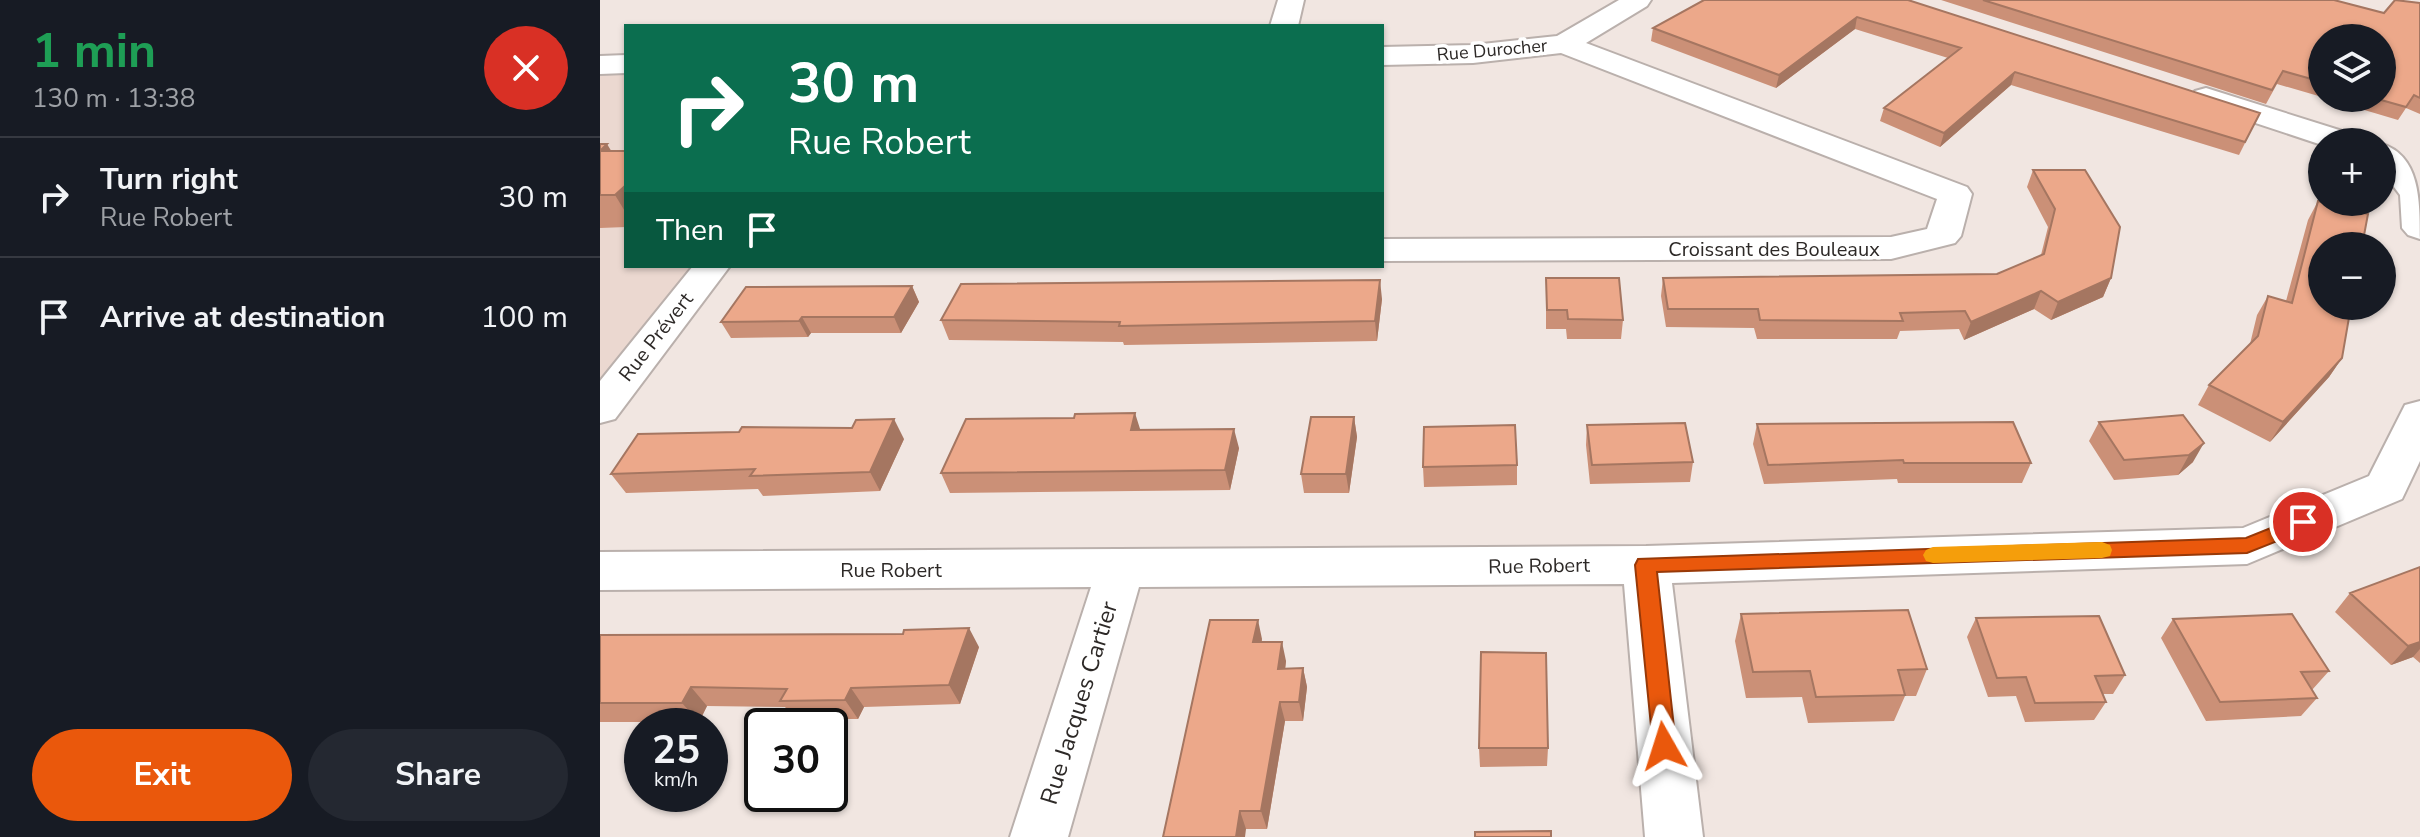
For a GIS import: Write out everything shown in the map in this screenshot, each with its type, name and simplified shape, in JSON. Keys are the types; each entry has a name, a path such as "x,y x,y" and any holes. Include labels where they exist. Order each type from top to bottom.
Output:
{"street":[{"path":"1285,24 1291,0"},
{"name":"Rue Durocher","path":"1384,56 1473,54 1564,44 1638,0"},
{"name":"Croissant des Bouleaux","path":"1384,250 1891,248 1943,236 1955,194 1564,44"},
{"path":"600,65 624,64"},
{"path":"2177,88 2308,130"},
{"path":"2396,169 2417,194 2420,228"},
{"name":"Rue Prévert","path":"600,409 710,268"},
{"name":"Rue Robert","path":"600,571 1646,565 2247,546 2386,487 2420,415"},
{"path":"1646,565 1674,837"},
{"name":"Rue Jacques Cartier","path":"1039,837 1120,569"}],"shaded area":[{"path":"624,64 624,268 710,268 600,409 600,65"}],"building":[{"path":"1704,0 1908,0 2260,113 2245,142 2015,72 1944,133 1884,108 1961,48 1857,17 1779,75 1653,28"},
{"path":"1983,0 2334,0 2384,13 2395,0 2420,3 2420,98 2414,95 2406,107 2396,104 2396,24 2308,24 2308,78 2283,71 2272,90"},
{"path":"600,151 624,151 624,187 615,195 600,195"},
{"path":"2033,170 2085,170 2120,227 2111,278 2058,302 2041,291 1971,322 1965,311 1900,313 1903,321 1760,320 1758,309 1668,309 1663,278 1997,274 2044,254 2055,209"},
{"path":"2314,216 2368,216 2365,232 2310,232"},
{"path":"2308,240 2308,320 2349,320 2342,358 2283,422 2209,385 2258,336 2268,296 2292,303"},
{"path":"1546,278 1619,278 1623,320 1568,319 1567,310 1547,310"},
{"path":"1380,280 1375,321 1119,326 1120,322 941,320 961,284"},
{"path":"912,286 894,317 802,317 799,321 721,322 746,287"},
{"path":"1135,413 1131,430 1234,429 1225,470 941,473 966,419 1074,418 1075,414"},
{"path":"2183,415 2204,443 2189,455 2124,460 2099,422"},
{"path":"1311,417 1354,417 1346,474 1301,474"},
{"path":"894,419 870,472 750,476 755,469 611,474 638,434 739,432 742,427 852,428 856,420"},
{"path":"2013,422 2031,463 1904,463 1903,460 1768,465 1757,424"},
{"path":"1685,423 1693,462 1592,465 1587,425"},
{"path":"1515,425 1517,465 1423,467 1424,427"},
{"path":"2420,567 2420,642 2408,646 2350,593"},
{"path":"1908,610 1927,669 1898,670 1905,695 1816,697 1810,671 1753,672 1741,614"},
{"path":"2292,614 2329,671 2301,672 2317,698 2220,702 2173,619"},
{"path":"2099,616 2125,675 2095,676 2106,702 2035,703 2026,677 1997,678 1976,618"},
{"path":"1210,620 1258,620 1253,642 1282,642 1278,669 1303,668 1299,702 1280,702 1261,811 1240,811 1236,837 1163,837"},
{"path":"969,628 949,685 851,688 845,700 780,701 787,689 691,687 682,703 600,703 600,635 903,634 904,630"},
{"path":"1481,652 1546,653 1548,748 1479,748"},
{"path":"1551,831 1551,837 1475,837 1475,832"}],"slow traffic":[{"path":"1933,555 2102,550"}],"route":[{"path":"1664,746 1646,565 2247,546 2303,522"}]}
